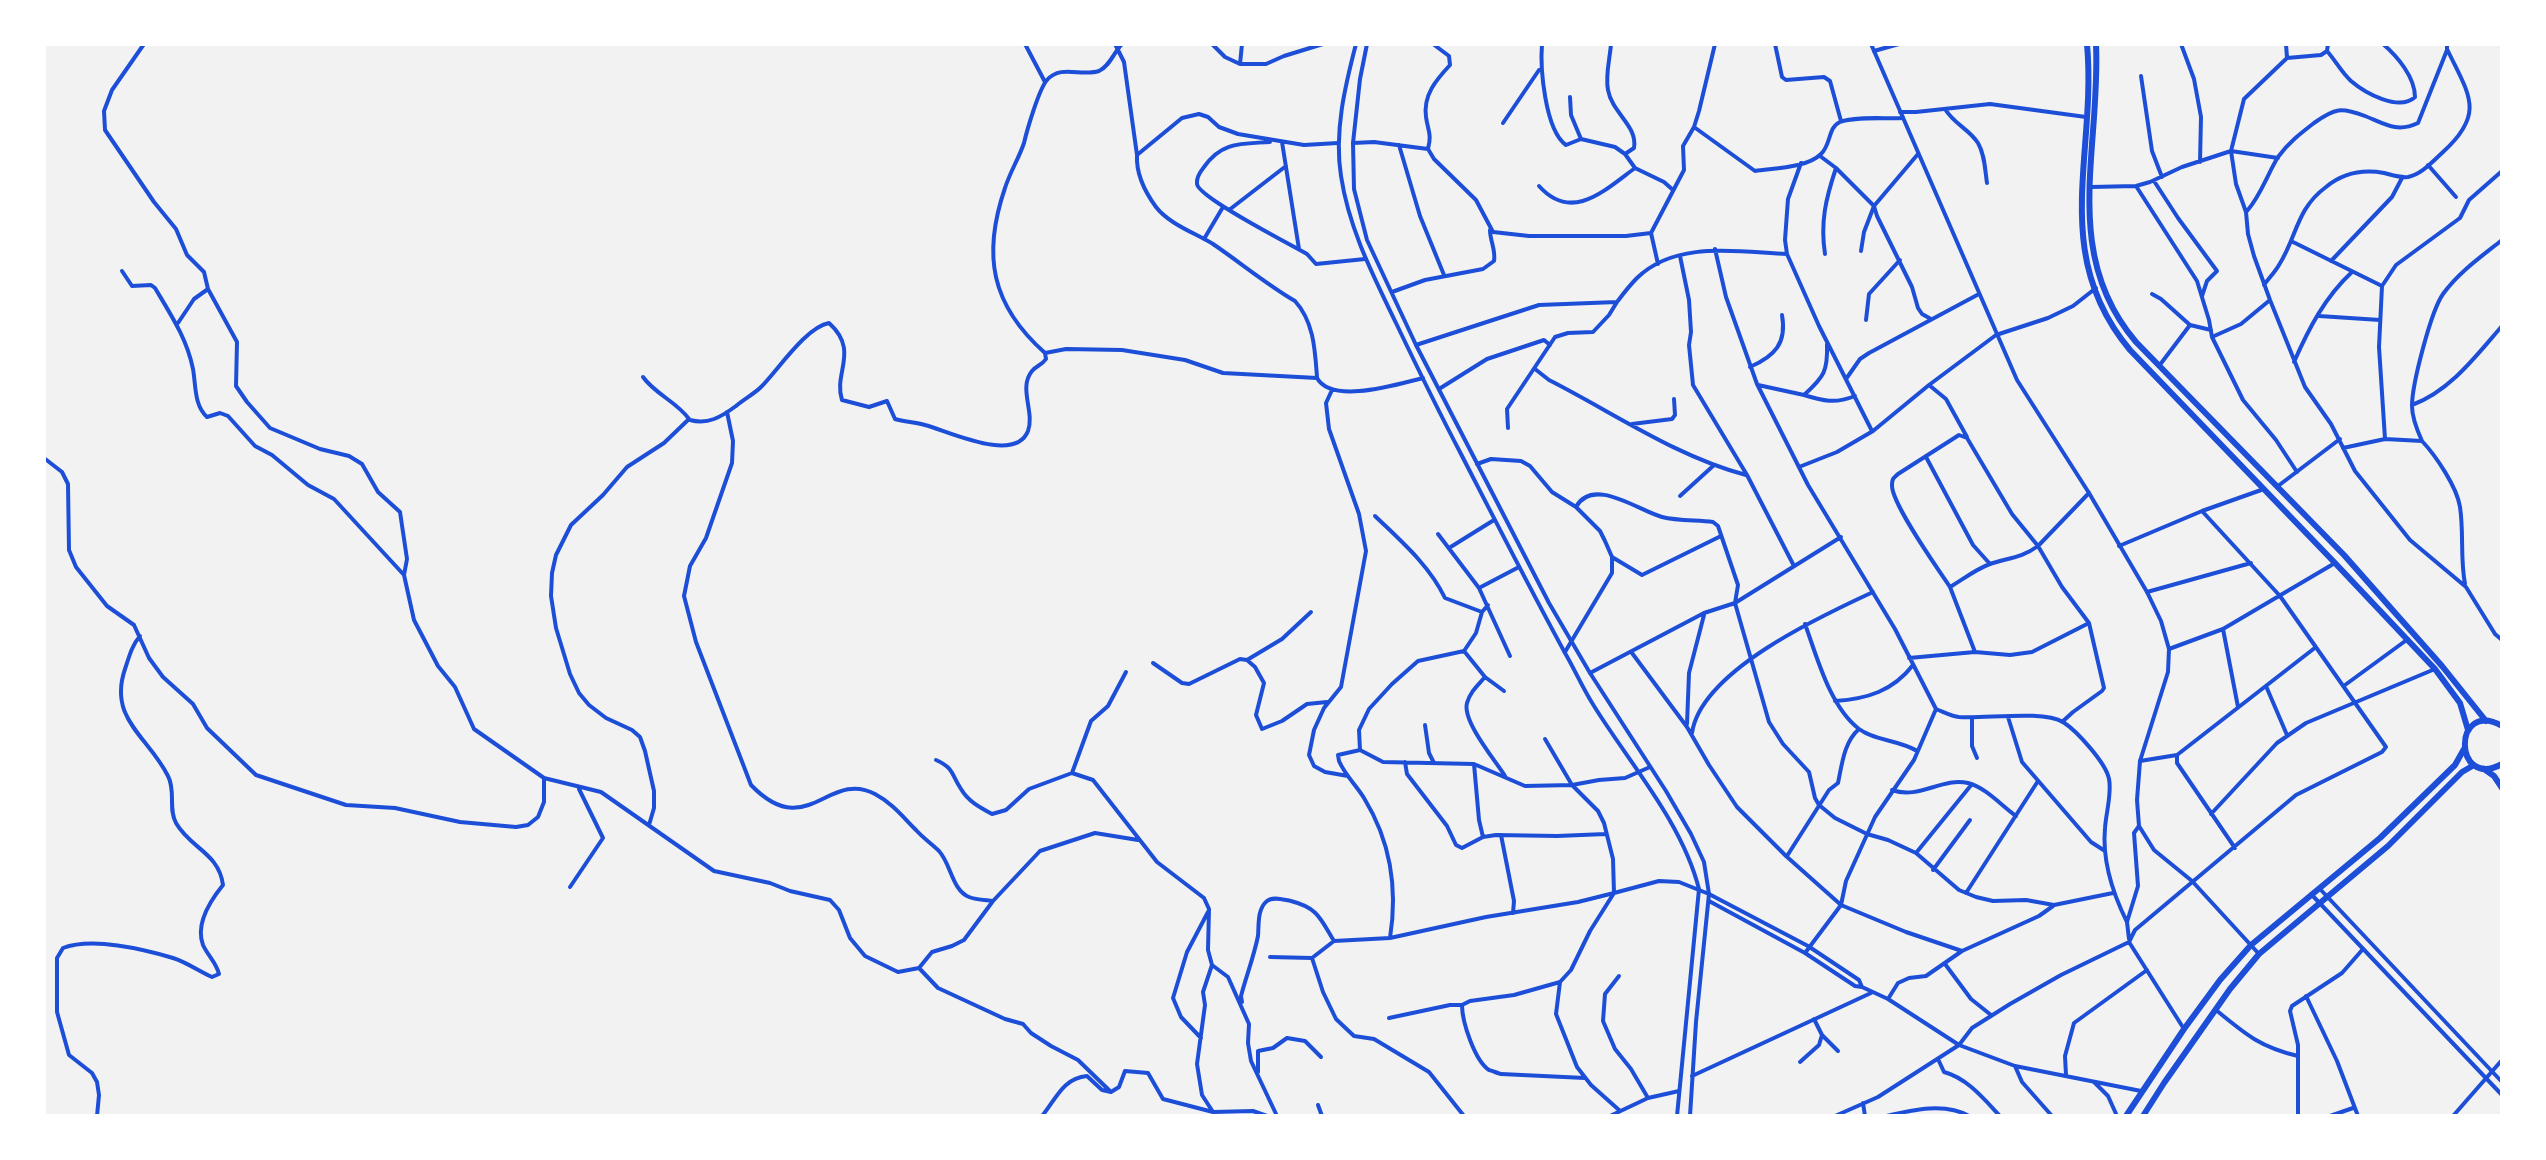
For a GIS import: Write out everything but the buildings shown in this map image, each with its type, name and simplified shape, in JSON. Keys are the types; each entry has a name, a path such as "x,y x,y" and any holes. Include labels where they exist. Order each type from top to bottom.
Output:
{"main road":[{"path":"2087,44 2081,222 2084,257 2093,290 2108,321 2130,350 2435,669 2460,703 2468,730"},
{"path":"2096,44 2090,239 2101,285 2125,330 2344,555 2424,644 2486,721"},
{"path":"2501,724 2479,722 2468,730 2464,749 2474,765 2494,776 2502,788"},
{"path":"2126,1116 2184,1029 2220,980 2251,945 2380,838 2455,765 2464,749"},
{"path":"2484,769 2502,764"},
{"path":"2143,1116 2259,954 2388,846 2462,772 2474,765"},
{"path":"2151,1075 2164,1083"}],"street":[{"path":"144,44 112,90 104,111 105,130 145,190 176,229 187,255 204,272 208,289 237,342 236,386 247,402 270,428 320,449 349,456 362,464 378,492 400,512 407,559 404,575 414,620 438,666 455,687 474,729 544,778 601,792 714,871 830,900 839,910 850,938 865,956 898,972 919,968 932,952 964,940 993,901 1040,851 1095,833 1138,840"},
{"path":"1025,44 1045,82"},
{"path":"1212,44 1225,57 1240,64 1266,64 1323,44"},
{"path":"1240,64 1242,44"},
{"path":"1356,44 1347,79 1338,143 1347,207 1365,259 1494,520 1593,705 1640,772 1689,857 1699,889 1677,1116"},
{"path":"1367,44 1353,143 1354,189 1367,240 1416,345 1549,603 1650,767 1704,862 1709,901 1698,992 1690,1116"},
{"path":"1392,292 1425,280 1483,269 1494,261 1490,230 1476,200 1434,159 1428,149 1431,136 1425,107 1432,86 1450,65 1449,56 1433,44"},
{"path":"1542,44 1540,68 1549,112 1561,141 1566,145 1581,139 1615,147 1625,154 1635,168 1664,182 1674,191"},
{"path":"1611,44 1607,89 1612,105 1633,131 1636,142 1634,148 1625,154"},
{"path":"1658,264 1651,233 1684,170 1683,146 1694,127 1715,44"},
{"path":"1775,44 1782,77 1786,80 1824,77 1830,81 1841,121"},
{"path":"1871,44 2017,380 2089,493 2161,621 2169,649 2168,672 2140,761 2139,826 2154,850 2192,881 2259,954"},
{"path":"1874,51 1899,44"},
{"path":"2181,44 2194,79 2201,117 2200,162"},
{"path":"2286,44 2287,58"},
{"path":"2328,44 2327,51 2350,81 2374,95 2399,103 2410,101 2415,97 2411,81 2383,44"},
{"path":"643,377 659,394 684,411 689,419 701,423 714,420 758,390 815,329 829,323 838,331 843,345 842,400 869,407 887,401 895,419 899,421 913,421 990,445 1005,447 1017,443 1029,430 1030,404 1026,390 1032,371 1046,359 1045,353 1014,321 1005,306 993,263 992,241 1004,189 1048,78 1064,70 1085,74 1102,70 1118,46"},
{"path":"1118,46 1124,62 1140,179 1157,208 1295,301 1301,308 1314,342 1320,383 1332,390 1353,392 1423,378"},
{"path":"2246,212 2257,199 2278,158 2298,135 2329,112 2339,109 2353,112 2398,129 2418,123 2447,46"},
{"path":"2264,285 2280,264 2299,216 2310,201 2339,177 2355,172 2402,177 2421,172 2465,129 2471,104 2447,46"},
{"path":"2327,51 2321,55 2287,58 2244,99 2231,151 2236,184 2246,212 2248,234 2264,285 2305,387 2340,439 2355,471 2410,540 2466,587 2495,634 2502,640"},
{"path":"1503,123 1540,68"},
{"path":"2141,76 2152,151 2162,177"},
{"path":"1570,97 1571,115 1581,139"},
{"path":"1900,112 1990,104 2086,117"},
{"path":"1945,109 1952,120 1977,142 1983,154 1987,183"},
{"path":"1137,155 1182,118 1199,114 1219,127 1238,134 1304,145 1338,143"},
{"path":"1694,127 1755,171 1801,163 1820,156 1832,128 1841,121 1903,118"},
{"path":"1275,141 1230,145 1220,149 1198,176 1200,191 1299,249 1316,264 1365,259"},
{"path":"1282,142 1299,249"},
{"path":"1353,143 1374,142 1428,149"},
{"path":"1399,145 1420,216 1444,276"},
{"path":"2090,187 2136,186 2231,151 2278,158"},
{"path":"1861,251 1874,206 1918,154"},
{"path":"1820,156 1874,206 1900,260 1918,308 1931,319"},
{"path":"1801,163 1788,199 1787,254 1806,299 1873,431"},
{"path":"2428,165 2456,197"},
{"path":"1229,210 1286,166"},
{"path":"1539,186 1557,201 1588,200 1635,168"},
{"path":"1825,254 1822,226 1825,198 1836,168"},
{"path":"2385,439 2379,347 2382,286 2396,265 2460,218 2469,200 2502,171"},
{"path":"2331,261 2392,197 2402,177"},
{"path":"2154,181 2217,271 2207,281 2202,296"},
{"path":"2136,186 2197,281 2212,337 2243,400 2276,440 2297,472"},
{"path":"1204,239 1223,207"},
{"path":"1490,230 1529,236 1651,233"},
{"path":"2290,240 2382,286"},
{"path":"2466,587 2461,563 2460,505 2435,455 2422,441 2412,405 2427,332 2437,304 2462,273 2502,240"},
{"path":"1508,428 1507,409 1555,337 1561,334 1589,334 1597,330 1638,276 1680,256 1715,249 1787,254"},
{"path":"1715,249 1726,297 1757,384 1808,485 1895,629 1936,709 1955,717 2047,718 2062,722 2104,766 2110,780 2105,852 2113,893 2127,922 2129,942 2184,1029"},
{"path":"1680,256 1689,300 1693,385 1747,475 1794,566"},
{"path":"1866,320 1869,294 1900,260"},
{"path":"122,271 132,286 151,285 155,288 178,323 192,367 198,405 204,415 220,413 228,416 255,446 272,455 308,485 334,499 404,575"},
{"path":"2294,362 2306,335 2337,286 2352,272"},
{"path":"1799,467 1837,452 1873,431 1996,335 2061,312 2101,285"},
{"path":"178,323 194,299 208,289"},
{"path":"1846,379 1860,359 1979,294"},
{"path":"2152,294 2190,325 2211,330"},
{"path":"2212,337 2241,324 2270,300"},
{"path":"1416,345 1539,305 1617,302"},
{"path":"1750,367 1768,356 1780,342 1785,331 1782,315"},
{"path":"2318,316 2380,320"},
{"path":"2159,366 2190,325"},
{"path":"2412,405 2432,397 2474,358 2502,326"},
{"path":"1439,389 1487,359 1544,340 1550,345"},
{"path":"1804,395 1826,371 1827,341"},
{"path":"1045,353 1066,349 1122,350 1185,360 1223,373 1317,378"},
{"path":"1535,369 1549,380 1713,466 1747,475"},
{"path":"1757,384 1828,402 1855,396"},
{"path":"1929,385 1946,399 2012,514 2038,546 2062,587 2089,623 2104,688 2062,722"},
{"path":"1332,390 1326,403 1329,429 1359,514 1366,551 1341,687 1327,702 1314,730 1309,755 1314,766 1325,772 1348,776"},
{"path":"1630,424 1672,419 1675,415 1674,399"},
{"path":"1438,410 1447,405"},
{"path":"727,412 733,441 732,463 706,538 690,566 684,596 696,642 751,785 764,798 778,806 790,808 806,807 856,787 873,792 894,806 939,850 957,886 967,897 993,901"},
{"path":"649,825 654,808 654,791 640,737 606,718 579,693 556,628 551,596 552,573 556,555 571,525 597,502 627,467 664,443 689,419"},
{"path":"1967,438 1959,435 1898,474 1893,478 1892,490 1950,587 1975,652"},
{"path":"2277,487 2340,439"},
{"path":"2343,448 2385,439 2422,441"},
{"path":"1926,457 1973,545 1990,564"},
{"path":"44,458 62,472 68,484 69,550 76,567 107,606 134,625 149,658 163,677 193,704 207,728 256,775 346,805 395,808 460,822 516,827 528,825 538,817 544,802 544,778"},
{"path":"1476,464 1491,459 1521,461 1530,466 1552,492 1576,507 1600,531 1612,557 1612,573 1565,652"},
{"path":"1680,496 1713,466"},
{"path":"2119,546 2264,489"},
{"path":"1950,587 1990,564 2018,558 2038,546 2089,493"},
{"path":"1576,507 1578,502 1594,494 1608,495 1663,517 1713,522 1718,526 1738,585 1735,603 1769,722 1783,744 1809,772 1819,805 1835,818 1916,853 1933,870 1966,893 1993,901 2026,900 2054,905 2113,893"},
{"path":"1835,1116 1878,1097 1938,1059 1959,1045 1972,1028 1991,1016 2061,975 2129,942 2135,930 2306,788 2382,752 2386,747 2280,596 2202,511"},
{"path":"1375,516 1412,552 1445,598 1482,612"},
{"path":"1448,548 1494,520"},
{"path":"1438,534 1479,588 1510,656"},
{"path":"1612,557 1642,575 1721,536"},
{"path":"1590,673 1704,613 1735,603 1841,537"},
{"path":"2147,592 2251,563"},
{"path":"2169,649 2223,629 2335,563"},
{"path":"1479,588 1519,567"},
{"path":"1691,735 1699,709 1739,668 1805,624 1873,592"},
{"path":"1360,750 1359,730 1369,709 1418,661 1464,651 1488,605"},
{"path":"1247,660 1282,639 1311,612"},
{"path":"1687,727 1689,673 1704,613"},
{"path":"1909,658 1975,652 2010,655 2032,652 2089,623"},
{"path":"1805,624 1835,701 1859,729 1918,752"},
{"path":"2223,629 2238,707"},
{"path":"97,1116 97,1082 92,1073 69,1055 57,1012 57,958 63,948 72,944 115,945 176,959 212,977 219,974 216,963 201,940 205,912 223,885 222,874 175,822 173,787 168,776 120,704 119,685 134,643 140,636"},
{"path":"2345,685 2408,639"},
{"path":"2140,761 2177,755 2316,647"},
{"path":"1464,651 1485,677 1504,691"},
{"path":"1632,653 1687,727 1737,807 1786,856 1841,905 1962,951"},
{"path":"1153,663 1182,683 1189,684 1240,659 1247,660 1264,683 1256,715 1262,729 1282,721 1307,704 1327,702"},
{"path":"1835,701 1858,699 1881,692 1895,684 1913,665"},
{"path":"2211,814 2287,735 2355,702 2435,669"},
{"path":"1072,773 1091,721 1108,706 1126,672"},
{"path":"1485,677 1473,690 1466,706 1468,719 1505,776"},
{"path":"2266,686 2287,735"},
{"path":"1805,953 1841,905 1846,881 1867,834 1918,752 1936,709"},
{"path":"1972,717 1972,746 1977,758"},
{"path":"2008,717 2022,762 2091,842 2105,852"},
{"path":"1425,725 1429,753 1434,763"},
{"path":"1786,856 1829,790 1838,783 1847,745 1859,729"},
{"path":"1389,1018 1514,995 1560,982 1571,970 1590,931 1614,893 1613,859 1598,811 1572,785 1545,739"},
{"path":"1390,938 1395,906 1393,877 1383,836 1364,798 1342,770 1338,755 1360,750 1383,762 1474,764 1525,786 1572,785 1625,778 1650,767"},
{"path":"2177,755 2177,763 2235,848"},
{"path":"936,760 948,765 960,789 973,804 992,814 1006,810 1029,789 1072,773 1093,780 1157,862 1204,898 1209,909 1208,950 1212,965 1203,992 1205,1005 1198,1053 1199,1082 1202,1095 1213,1112"},
{"path":"1405,762 1407,774 1447,826 1456,845 1462,848 1483,837 1501,835 1606,834"},
{"path":"1474,764 1483,837"},
{"path":"1966,893 2038,781"},
{"path":"1892,790 1908,794 1956,782 1972,784 2016,816"},
{"path":"1916,853 1972,784"},
{"path":"570,887 603,838 579,788"},
{"path":"1933,870 1970,820"},
{"path":"2127,922 2138,886 2134,833 2139,826"},
{"path":"1501,835 1514,901 1513,913"},
{"path":"1270,957 1312,958 1334,941 1390,938 1578,902 1659,881 1679,882 1699,889 1808,946 1859,980 1862,987"},
{"path":"2319,888 2502,1082"},
{"path":"2311,894 2502,1095"},
{"path":"1244,1014 1241,996 1264,902 1282,899 1308,906 1317,913 1334,941"},
{"path":"1709,901 1805,953 1855,986 1888,999 1959,1045 2015,1066 2141,1091"},
{"path":"1888,999 1898,983 1926,976 1962,951 2039,916 2054,905"},
{"path":"1201,1038 1181,1017 1173,998 1187,952 1209,909"},
{"path":"2298,1116 2298,1056 2290,1011 2296,1001 2342,973 2363,949"},
{"path":"1312,958 1336,1019 1354,1036 1374,1039 1429,1072 1464,1116"},
{"path":"1945,964 1961,989 1991,1016"},
{"path":"1212,965 1228,977 1249,1024 1251,1061 1277,1116"},
{"path":"919,968 938,988 1005,1019 1023,1024 1031,1033 1078,1060 1111,1092"},
{"path":"2066,1075 2065,1056 2074,1023 2147,970"},
{"path":"1619,976 1605,994 1603,1021 1615,1049 1648,1098"},
{"path":"1560,982 1556,1014 1577,1067 1619,1110"},
{"path":"1692,1076 1871,993"},
{"path":"2306,996 2337,1061 2358,1116"},
{"path":"1462,1005 1462,1017 1471,1041 1489,1070 1501,1074 1585,1078"},
{"path":"2216,1010 2270,1050 2298,1056"},
{"path":"1814,1019 1822,1035 1838,1051"},
{"path":"1800,1062 1819,1045 1822,1035"},
{"path":"1258,1078 1258,1051 1273,1048 1287,1038 1305,1041 1321,1057"},
{"path":"1938,1059 1944,1072 1977,1092 2000,1116"},
{"path":"2453,1116 2502,1060"},
{"path":"2015,1066 2022,1082 2052,1116"},
{"path":"1042,1116 1053,1104 1057,1092 1073,1079 1087,1076 1102,1090 1111,1092 1119,1087 1125,1071 1148,1073 1163,1099 1223,1114 1253,1111 1267,1116"},
{"path":"2092,1080 2108,1096 2117,1116"},
{"path":"1610,1116 1648,1098 1679,1091"},
{"path":"1863,1103 1865,1116"},
{"path":"1318,1105 1322,1116"},
{"path":"2330,1116 2353,1108"},
{"path":"1886,1116 1945,1109 1969,1116"}]}
